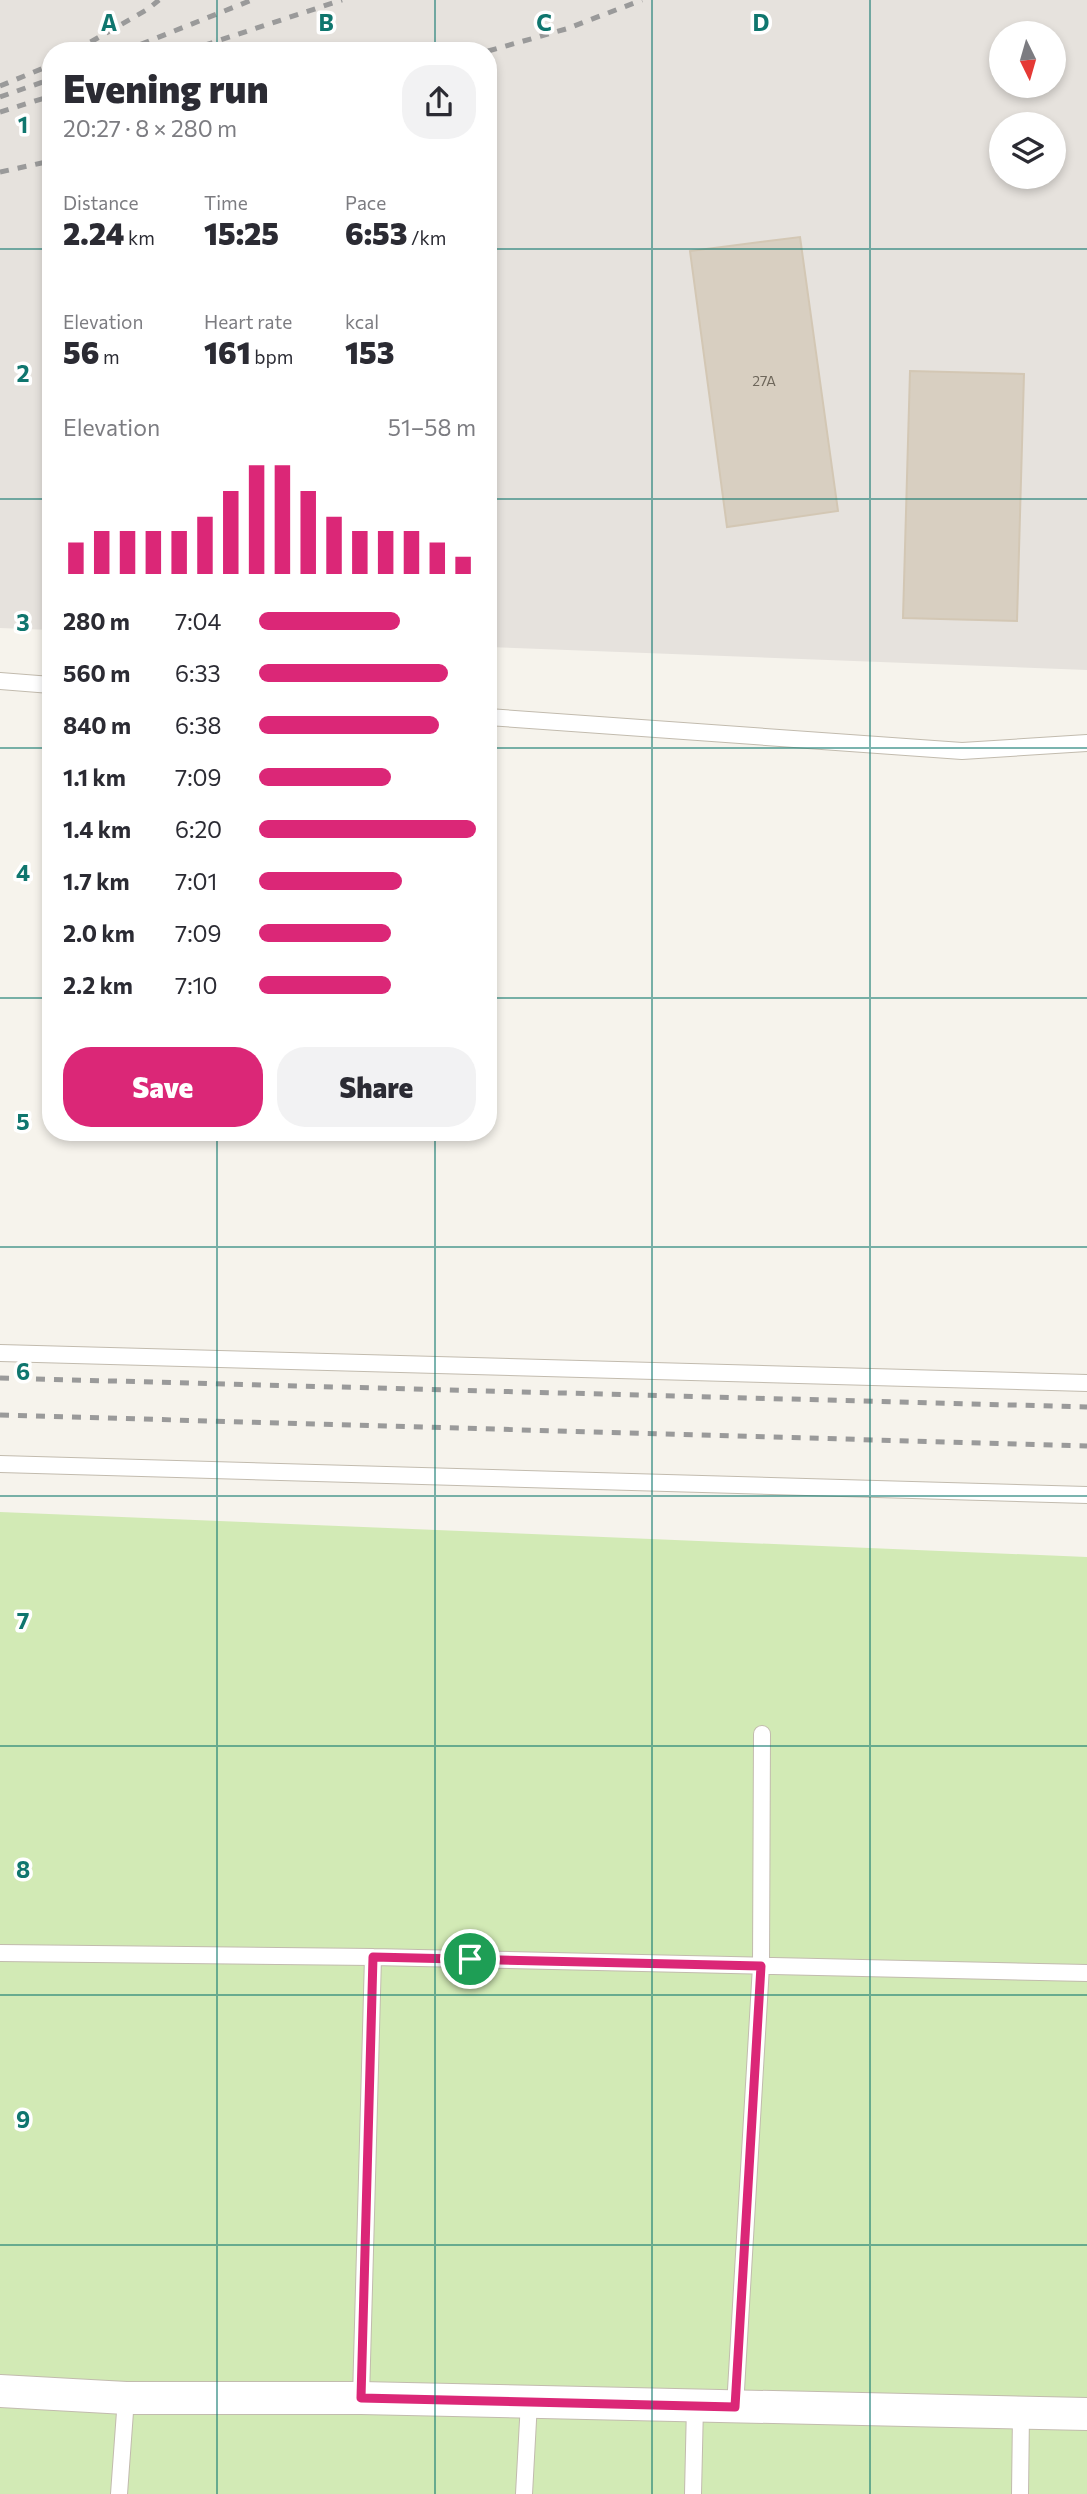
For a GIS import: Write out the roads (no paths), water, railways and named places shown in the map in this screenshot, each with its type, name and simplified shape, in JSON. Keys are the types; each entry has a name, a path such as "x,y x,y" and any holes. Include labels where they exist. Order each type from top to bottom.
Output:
{"street":[{"path":"0,2390 126,2398 361,2398 1087,2414"}],"lane":[{"path":"0,681 42,684"},
{"path":"497,718 962,751 1087,743"},
{"path":"0,1353 1087,1383"},
{"path":"0,1464 1087,1495"},
{"path":"735,2407 761,1966 762,1734"},
{"path":"0,1953 373,1957 1087,1973"},
{"path":"361,2398 373,1957"},
{"path":"119,2494 126,2398"},
{"path":"524,2494 528,2402"},
{"path":"693,2494 695,2405"},
{"path":"1020,2494 1021,2413"}],"railway":[{"path":"91,42 159,0"},
{"path":"147,42 252,0"},
{"path":"214,42 342,0"},
{"path":"497,48 566,29 642,0"},
{"path":"0,86 42,69"},
{"path":"0,97 42,82"},
{"path":"0,112 42,99"},
{"path":"0,172 42,163"},
{"path":"0,1378 1087,1407"},
{"path":"0,1415 1087,1446"}]}
